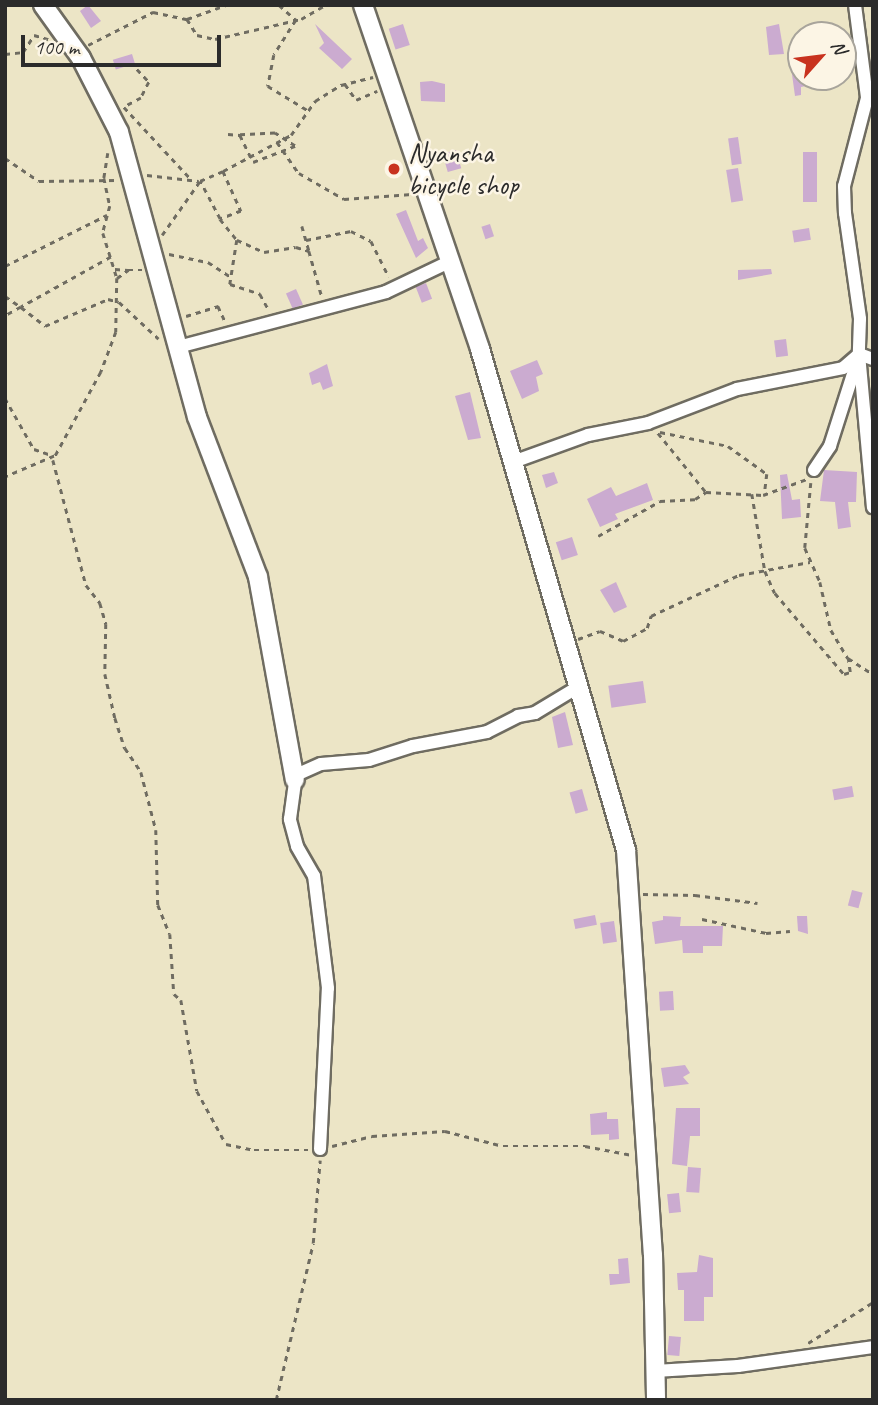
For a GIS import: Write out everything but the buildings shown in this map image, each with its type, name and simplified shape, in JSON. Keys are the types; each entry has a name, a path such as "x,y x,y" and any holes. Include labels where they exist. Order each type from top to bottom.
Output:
{"street":[{"path":"43,5 73,46 110,107 197,417 258,577 295,779 290,819 297,846 314,876 328,988 320,1149"},
{"path":"363,5 451,261 513,462 626,850 646,1151 656,1400"},
{"path":"855,5 867,98 844,186 848,248 860,319 859,354 873,507"},
{"path":"178,347 326,310 394,288 451,261"},
{"path":"859,354 873,359"},
{"path":"513,462 588,435 649,423 737,389 843,368 859,354"},
{"path":"814,470 830,446 859,354"},
{"path":"295,779 307,768 321,764 369,760 413,746 486,732 518,716 535,713 578,687"},
{"path":"655,1371 738,1366 873,1347"}],"path":[{"path":"5,66 5,54 23,52 34,35 85,47 153,12 187,19 226,5"},
{"path":"279,5 296,20"},
{"path":"187,19 197,35 215,39 296,20 325,5"},
{"path":"296,20 274,55 268,86 309,111"},
{"path":"137,69 149,82 141,98 124,107 192,180"},
{"path":"345,84 356,100 390,78"},
{"path":"5,158 39,181 104,178 116,181 130,176 158,174 200,181 286,138 315,101 345,84 390,78"},
{"path":"5,477 54,456 101,372 116,332 119,302 117,278 103,233 108,215 110,189 104,178 105,160 119,132"},
{"path":"228,134 275,133 295,145 285,153 253,162 240,135"},
{"path":"277,142 299,173 344,200 428,193"},
{"path":"220,219 241,211 223,171"},
{"path":"200,181 220,219 237,240 264,252 296,247 309,251"},
{"path":"115,269 139,271 152,257 200,181"},
{"path":"5,266 108,215"},
{"path":"302,226 326,310"},
{"path":"306,240 351,231 371,241 394,288"},
{"path":"237,240 230,284 260,294 277,324"},
{"path":"5,316 111,257"},
{"path":"152,257 208,262 231,276"},
{"path":"117,278 128,270"},
{"path":"5,296 45,326 108,299 119,302 160,340 178,347"},
{"path":"171,324 191,313 218,306 231,335"},
{"path":"5,398 34,449 54,456"},
{"path":"706,492 657,432 728,446 767,474 765,491"},
{"path":"54,456 86,585 100,603 106,624 106,674 115,718 125,748 141,772 156,830 158,905 170,934 174,994 181,1000 197,1091 226,1144 254,1150 320,1149 372,1136 444,1131 503,1146 585,1146 627,1156 646,1151"},
{"path":"598,536 660,501 695,499 706,492 752,494 789,488 806,480 814,470"},
{"path":"752,494 765,570 796,621 844,674 850,673 848,658 831,630 820,582 810,562 803,533 814,470"},
{"path":"564,639 584,638 600,631 623,641 647,628 651,616 700,597 739,575 810,562"},
{"path":"848,658 873,674"},
{"path":"629,893 695,895 757,903"},
{"path":"702,919 766,933 790,931"},
{"path":"276,1400 313,1243 320,1149"},
{"path":"801,1347 873,1302"}],"place":[{"name":"Nyansha bicycle shop","path":"394,169"}]}
